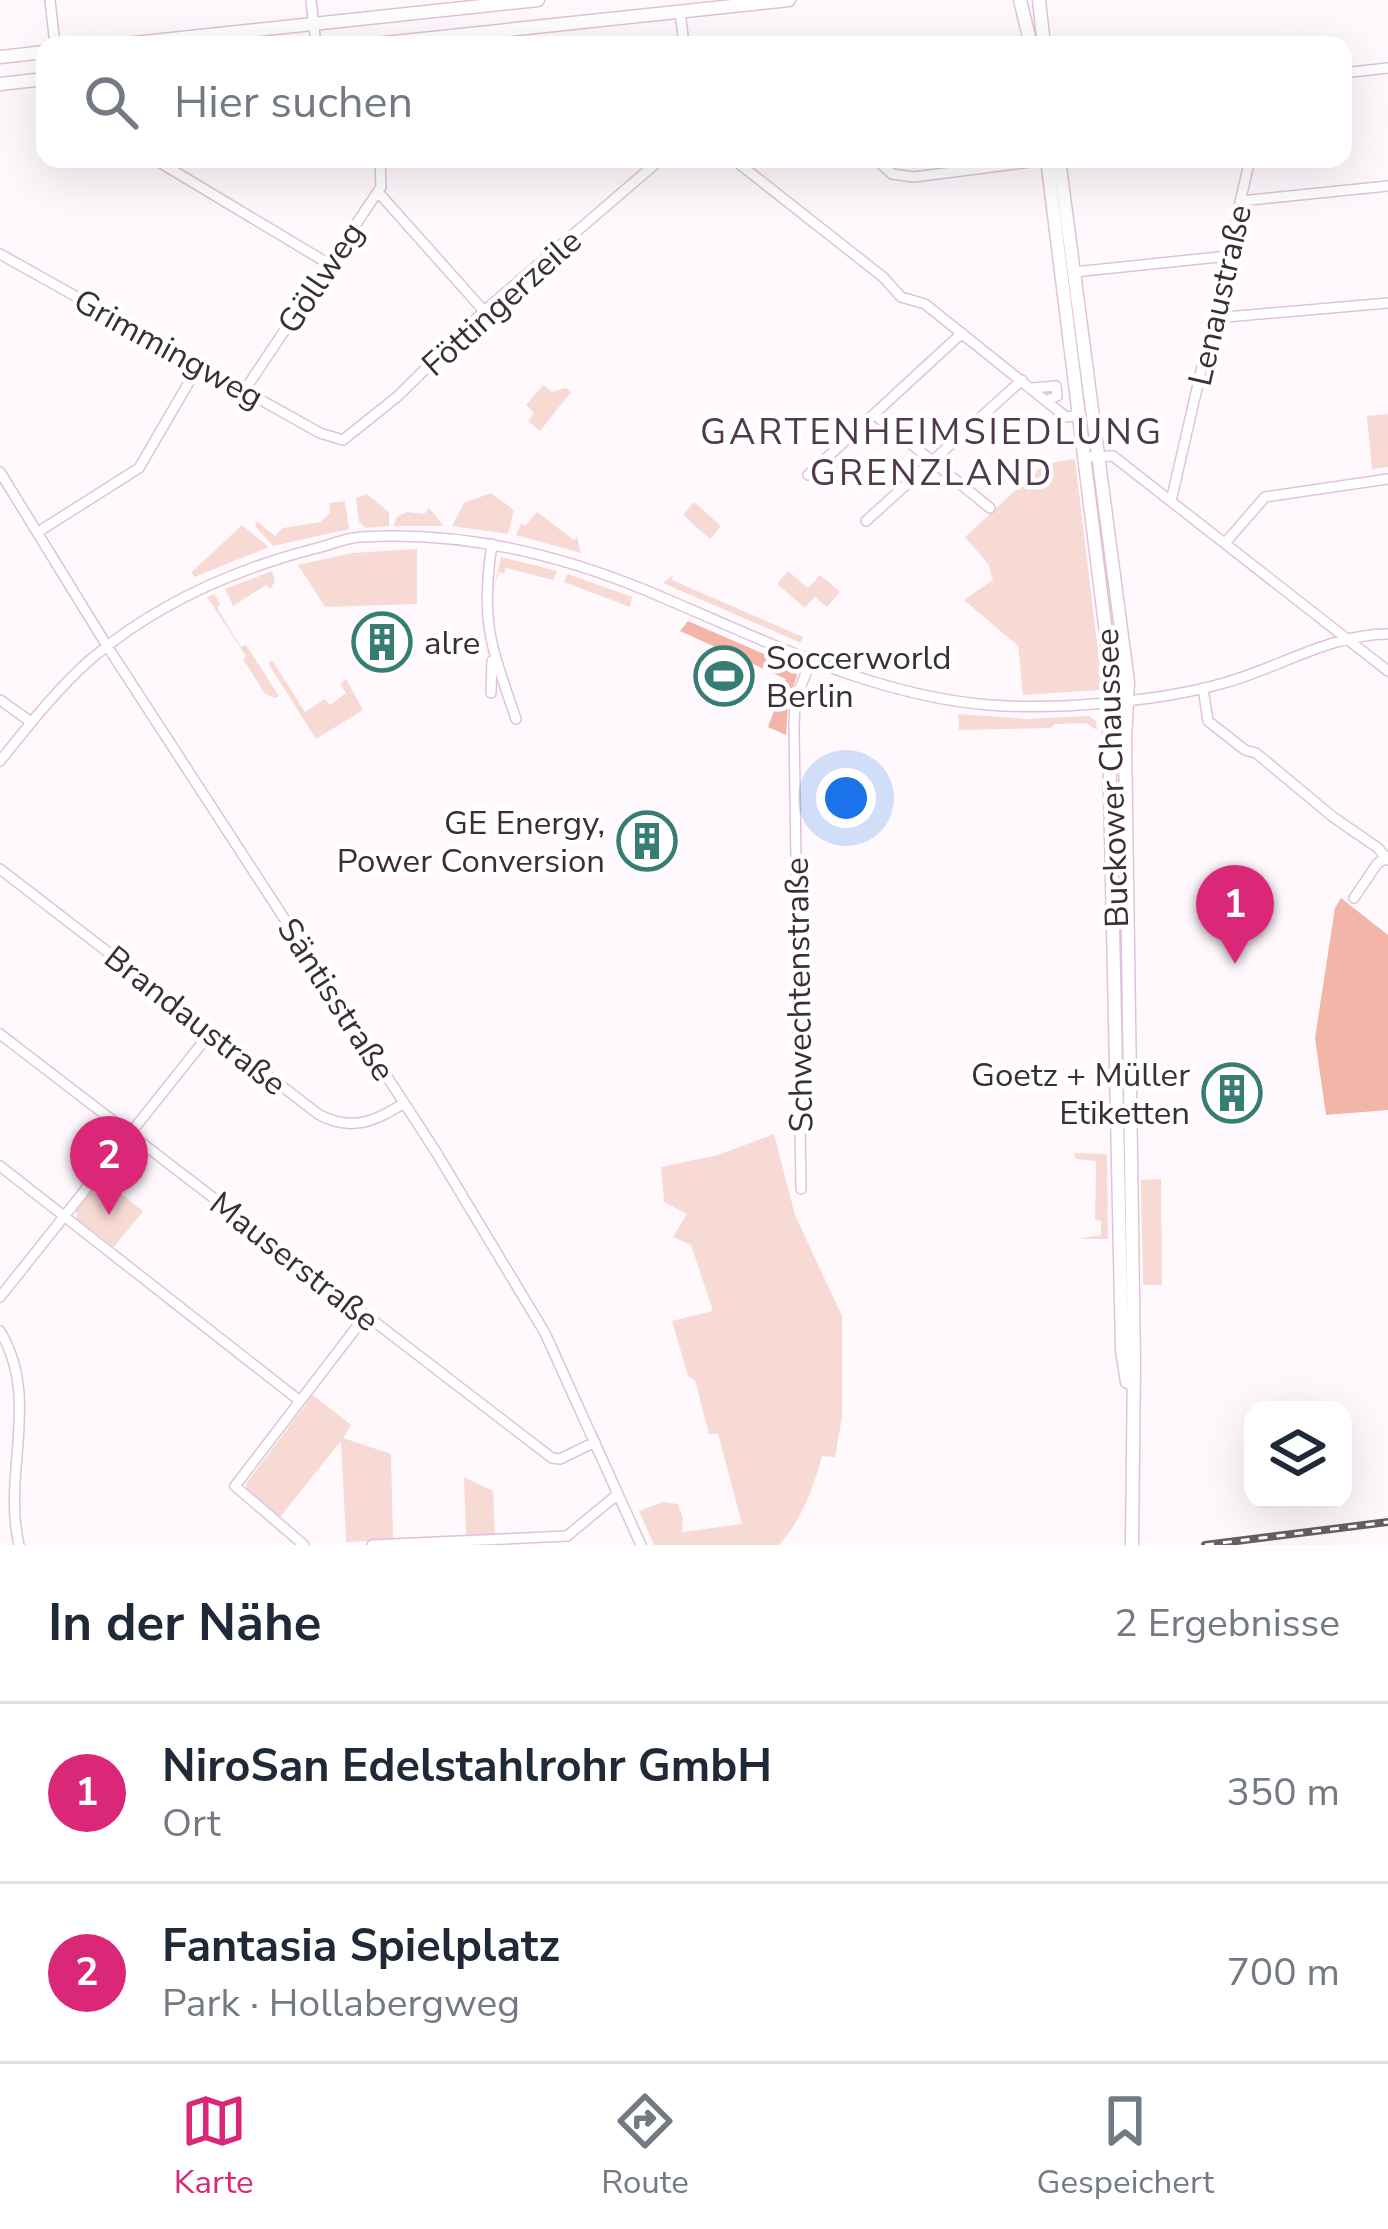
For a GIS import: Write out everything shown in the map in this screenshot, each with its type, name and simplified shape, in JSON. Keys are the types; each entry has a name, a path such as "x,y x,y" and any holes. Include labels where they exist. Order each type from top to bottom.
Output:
{"main road":[{"path":"200,36 538,0"},
{"path":"508,36 789,0"},
{"path":"1021,0 1029,36"},
{"path":"1039,0 1044,36"},
{"path":"0,57 36,53"},
{"path":"0,84 36,80"},
{"name":"Buckower Chaussee","path":"1048,168 1080,415 1093,463 1127,698 1132,1538"},
{"name":"Buckower Chaussee","path":"1060,168 1110,640 1121,1350 1131,1401"}],"street":[{"path":"50,0 54,36"},
{"path":"311,0 315,36"},
{"path":"680,11 683,36"},
{"path":"1352,72 1388,68"},
{"path":"169,168 329,264"},
{"name":"Göllweg","path":"244,391 378,192 381,168"},
{"name":"Föttingerzeile","path":"338,441 398,396 484,311 651,168"},
{"path":"744,168 883,277 901,297 925,304 1066,417 1080,415"},
{"path":"886,168 914,178 988,168"},
{"name":"Lenaustraße","path":"1172,501 1248,168"},
{"path":"1240,201 1388,186"},
{"path":"378,192 484,311"},
{"name":"Grimmingweg","path":"0,254 338,441"},
{"path":"1074,272 1228,256"},
{"path":"1214,318 1388,303"},
{"path":"808,475 962,333"},
{"path":"38,532 140,467 200,365"},
{"path":"866,520 1022,380"},
{"path":"874,414 990,508"},
{"path":"1093,463 1132,471 1388,671"},
{"name":"Säntisstraße","path":"0,472 107,646 404,1103 545,1333 641,1545"},
{"path":"1225,543 1267,496 1388,479"},
{"path":"0,761 31,722 107,646 157,612 203,587 278,557 362,537 492,544 545,556 617,579 811,660 903,691 974,703 1020,706 1203,688 1345,638 1388,634"},
{"path":"492,544 485,612 515,719"},
{"path":"491,693 492,649"},
{"name":"Schwechtenstraße","path":"801,1189 794,727 795,701 811,660"},
{"path":"1203,688 1208,721 1256,753 1387,858 1377,864 1354,898"},
{"path":"0,700 31,722"},
{"name":"Brandaustraße","path":"0,869 328,1120 364,1124 404,1103"},
{"path":"0,1297 211,1031"},
{"name":"Mauserstraße","path":"0,1034 552,1458 560,1459 595,1442"},
{"path":"0,1166 300,1401"},
{"path":"304,1545 235,1486 366,1316"},
{"path":"0,1331 21,1402 14,1503 19,1545"},
{"path":"372,1545 567,1536 618,1494"}],"shaded area":[{"path":"543,385 552,392 566,388 571,392 540,431 528,421 534,413 526,405"},
{"path":"1388,414 1388,467 1372,469 1367,416"},
{"path":"1075,459 1102,685 1099,690 1023,695 1018,646 964,600 993,580 988,564 965,537 1044,464"},
{"path":"491,493 514,510 508,534 452,526 464,503"},
{"path":"367,494 389,512 389,526 366,528 359,522 356,498"},
{"path":"345,501 349,529 273,546 255,526 257,521 275,536 283,528 320,522 330,513 329,503"},
{"path":"694,502 721,526 710,539 683,515"},
{"path":"429,508 444,526 393,526 407,512 424,514"},
{"path":"537,512 574,540 577,537 581,553 516,535 521,523 525,526"},
{"path":"242,525 269,547 194,577 192,572"},
{"path":"417,549 417,604 325,607 298,565 352,553"},
{"path":"501,557 557,571 553,580 506,568 499,572 493,592"},
{"path":"272,571 275,582 270,589 266,585 233,606 225,589"},
{"path":"788,571 808,588 820,575 840,592 827,607 815,597 805,608 777,584"},
{"path":"568,574 632,597 630,607 564,582"},
{"path":"673,575 672,580 803,637 801,643 663,583"},
{"path":"214,594 220,604 217,608 241,647 246,645 276,698 265,694 243,659 246,656 207,597"},
{"path":"688,621 794,667 797,675 786,735 768,727 786,679 680,631"},
{"path":"272,660 305,712 325,699 330,705 346,693 340,684 346,679 363,710 316,739 268,663"},
{"path":"958,714 1027,719 1089,716 1097,730 1086,723 959,730"},
{"path":"1341,898 1388,935 1388,1110 1326,1115 1315,1038 1335,908"},
{"path":"774,1134 795,1215 842,1316 842,1417 835,1457 822,1456 806,1503 779,1545 654,1545 639,1511 663,1502 678,1504 682,1532 742,1524 718,1434 709,1434 672,1321 713,1311 691,1245 673,1237 687,1214 664,1202 661,1167 718,1155"},
{"path":"1074,1153 1107,1154 1108,1239 1078,1239 1101,1235 1101,1221 1095,1220 1096,1161 1076,1159"},
{"path":"102,1179 143,1211 114,1247 77,1219 76,1210"},
{"path":"1161,1179 1162,1285 1143,1285 1141,1180"},
{"path":"313,1395 351,1425 343,1438 391,1454 393,1540 346,1542 341,1441 280,1517 247,1491 246,1484"},
{"path":"464,1477 493,1491 495,1535 466,1537"}],"railway":[{"path":"1205,1545 1388,1522"}],"place":[{"name":"alre","path":"382,642"},
{"name":"Soccerworld Berlin","path":"724,676"},
{"name":"GE Energy, Power Conversion","path":"647,841"},
{"name":"NiroSan Edelstahlrohr GmbH","path":"1235,964"},
{"name":"Goetz + Müller Etiketten","path":"1232,1093"},
{"name":"Fantasia Spielplatz","path":"109,1215"}],"district":[{"name":"GARTENHEIMSIEDLUNG GRENZLAND","path":"932,452"}]}
